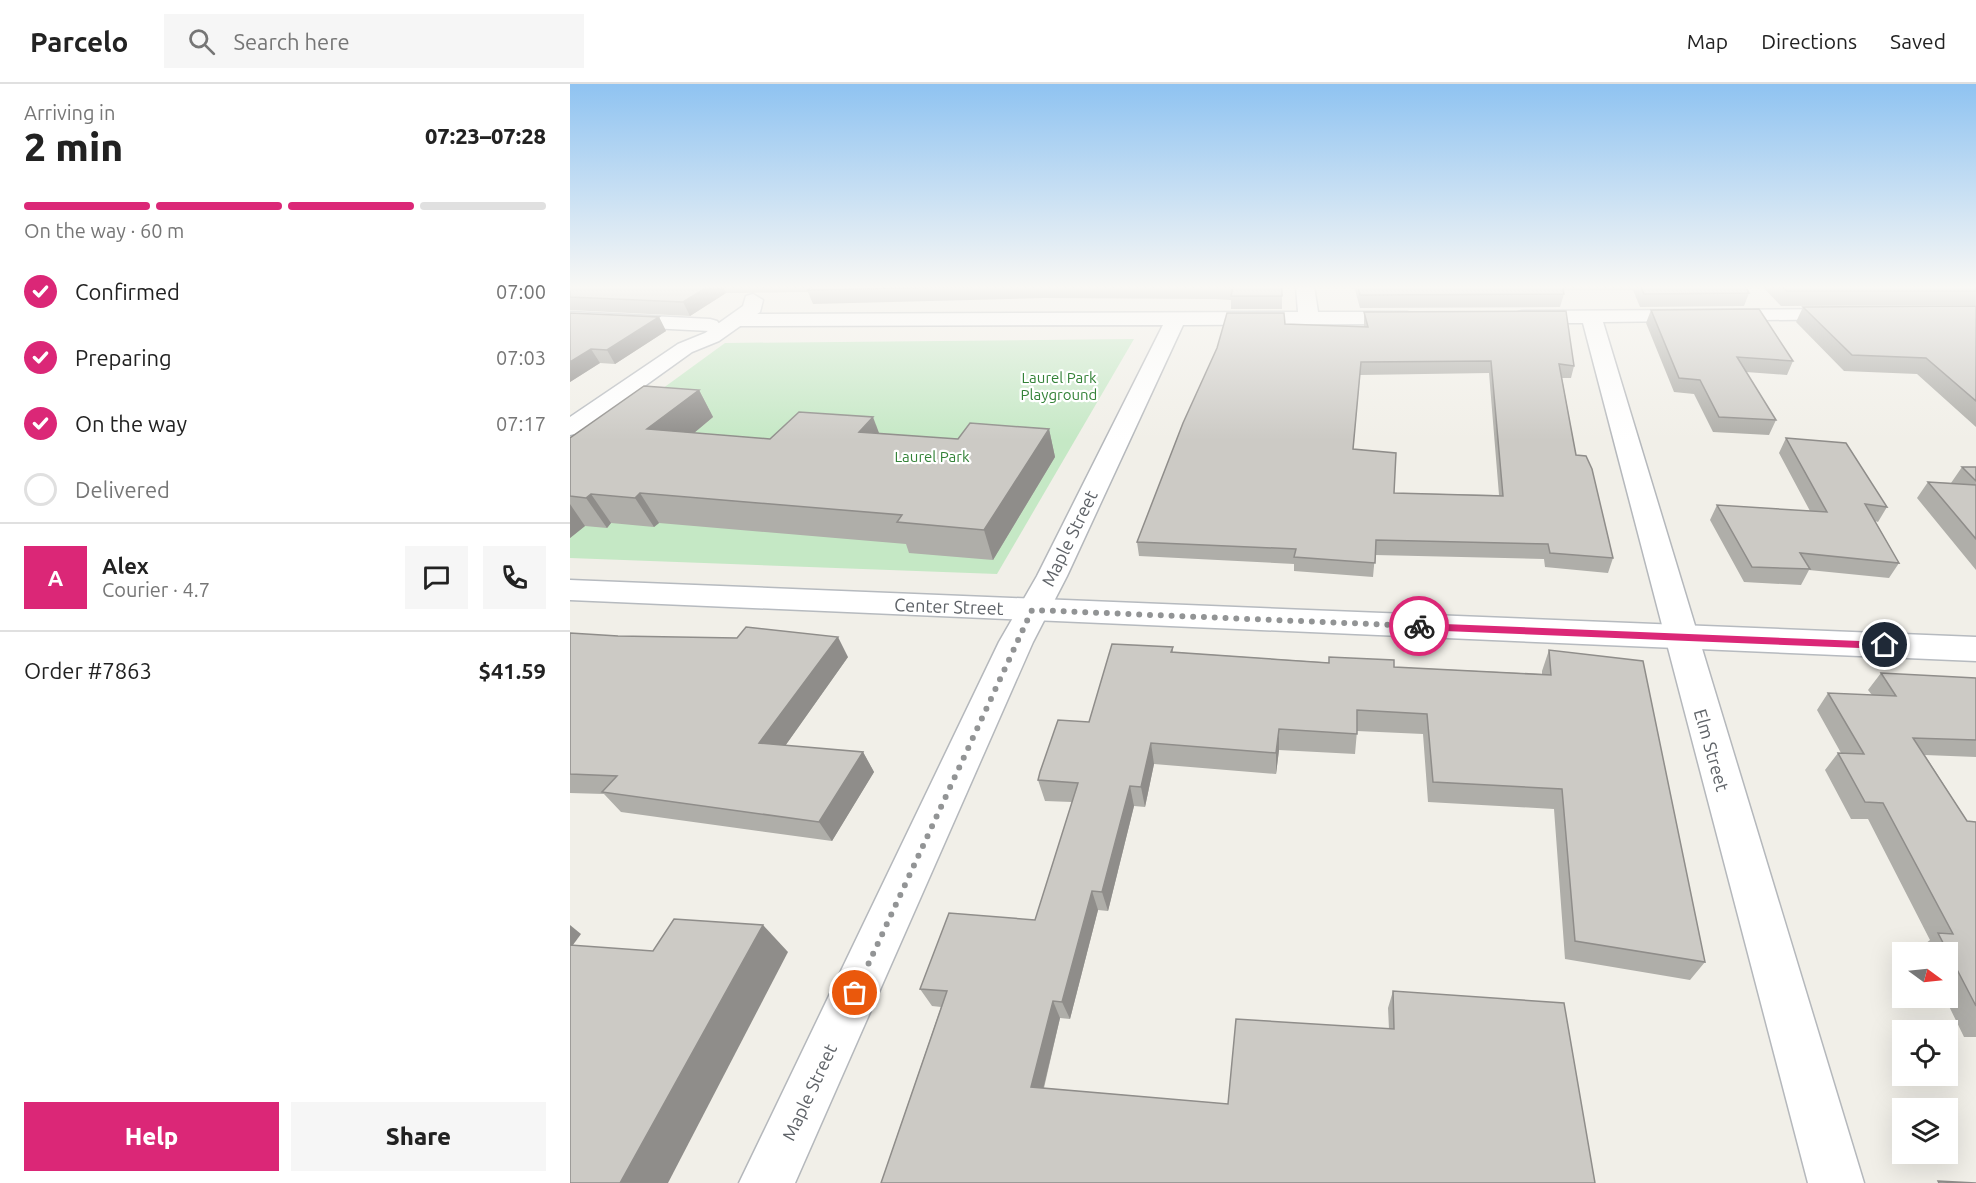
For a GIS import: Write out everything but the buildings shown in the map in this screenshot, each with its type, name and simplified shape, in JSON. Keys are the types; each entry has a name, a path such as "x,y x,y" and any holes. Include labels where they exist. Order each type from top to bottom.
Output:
{"street":[{"path":"684,348 691,337"},
{"path":"570,428 684,348 711,337"},
{"name":"Maple Street","path":"767,1183 1032,610 1052,576 1167,337"},
{"name":"Elm Street","path":"1597,337 1836,1183"},
{"name":"Center Street","path":"570,591 1976,649"}],"green space":[{"name":"Laurel Park","path":"1134,339 997,574 570,558 570,456 725,343"}],"way so far":[{"path":"855,993 1032,610 1419,626"}],"route":[{"path":"1419,626 1885,645"}],"park label":[{"name":"Laurel Park Playground","path":"1059,386"}]}
